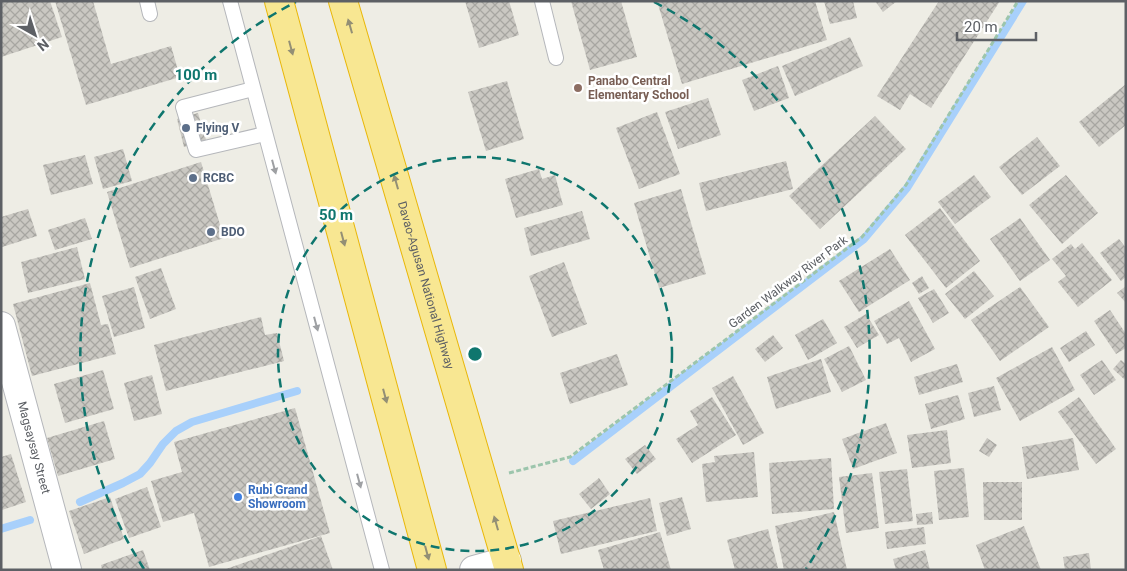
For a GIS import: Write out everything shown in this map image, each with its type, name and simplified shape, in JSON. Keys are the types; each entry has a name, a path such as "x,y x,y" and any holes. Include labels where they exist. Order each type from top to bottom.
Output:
{"highway":[{"path":"279,1 432,570"},
{"name":"Davao-Agusan National Highway","path":"343,1 508,565"}],"street":[{"name":"Magsaysay Street","path":"1,326 67,570"},
{"path":"474,570 508,565"}],"lane":[{"path":"230,1 382,570"},
{"path":"542,1 556,58"},
{"path":"253,89 183,107 196,150 265,134"}],"path":[{"name":"Garden Walkway River Park","path":"483,480 570,457 862,237 906,184 1018,1"}],"building":[{"path":"1,1 50,1 62,37 1,57"},
{"path":"55,1 93,1 111,64 171,46 180,77 86,105"},
{"path":"465,1 509,1 519,35 479,48"},
{"path":"571,1 621,1 637,57 590,70"},
{"path":"657,1 815,1 827,40 682,84"},
{"path":"824,1 853,1 857,18 830,24"},
{"path":"875,1 897,1 883,12"},
{"path":"939,1 1000,1 931,108 910,94 900,110 877,96"},
{"path":"850,37 863,66 795,96 782,66"},
{"path":"778,66 789,98 754,111 742,80"},
{"path":"507,81 524,139 486,151 468,92"},
{"path":"1126,84 1126,125 1099,147 1079,122"},
{"path":"708,98 721,135 678,149 665,112"},
{"path":"657,112 680,174 639,189 616,128"},
{"path":"198,113 206,140 184,147 177,119"},
{"path":"875,116 906,149 820,229 789,196"},
{"path":"1037,137 1060,166 1022,195 999,167"},
{"path":"123,149 132,181 103,189 94,157"},
{"path":"85,155 93,184 51,195 43,165"},
{"path":"786,161 793,189 706,211 699,183"},
{"path":"201,162 224,238 130,268 107,192"},
{"path":"539,169 542,179 555,175 563,205 516,218 505,179"},
{"path":"974,175 991,197 955,224 938,202"},
{"path":"1066,175 1098,213 1062,244 1029,205"},
{"path":"681,189 706,274 659,288 634,203"},
{"path":"940,208 980,261 946,288 905,235"},
{"path":"28,209 37,236 2,247 1,217"},
{"path":"582,211 590,239 531,256 524,228"},
{"path":"85,218 92,239 55,250 48,230"},
{"path":"1020,218 1050,260 1020,281 990,239"},
{"path":"1119,239 1126,248 1126,277 1121,281 1100,253"},
{"path":"1082,243 1112,280 1078,307 1058,282 1066,276 1052,259 1071,244 1075,249"},
{"path":"77,247 85,279 28,293 21,262"},
{"path":"890,249 910,280 859,312 839,281"},
{"path":"564,262 587,324 552,337 529,276"},
{"path":"161,268 176,309 150,319 135,277"},
{"path":"974,271 994,296 965,319 945,294"},
{"path":"922,276 929,288 919,294 912,283"},
{"path":"90,283 101,325 108,324 116,354 32,376 13,304"},
{"path":"1126,286 1126,303 1117,293"},
{"path":"134,287 145,328 114,337 102,296"},
{"path":"1020,287 1049,327 1000,361 971,320"},
{"path":"934,289 949,313 933,323 918,298"},
{"path":"909,301 935,349 911,362 899,338 887,344 874,321"},
{"path":"1110,310 1126,334 1126,348 1116,354 1094,321"},
{"path":"866,314 879,335 857,348 844,327"},
{"path":"261,317 265,335 277,333 284,361 166,391 154,345"},
{"path":"823,319 837,343 808,360 795,335"},
{"path":"1086,331 1095,345 1069,362 1060,348"},
{"path":"773,335 783,348 765,362 755,349"},
{"path":"849,346 866,380 842,392 824,359"},
{"path":"1052,347 1075,390 1020,421 996,378"},
{"path":"617,354 628,385 570,404 560,373"},
{"path":"821,359 831,392 776,409 767,377"},
{"path":"1102,360 1116,380 1094,395 1080,375"},
{"path":"1121,360 1126,364 1126,377 1124,379 1113,369"},
{"path":"957,364 963,382 919,395 914,377"},
{"path":"103,370 114,409 65,423 54,384"},
{"path":"152,375 162,414 134,421 124,383"},
{"path":"733,376 764,433 743,445 712,388"},
{"path":"994,386 1001,410 974,417 968,393"},
{"path":"958,395 965,419 931,429 925,404"},
{"path":"712,397 736,435 692,463 676,439 698,425 690,411"},
{"path":"1079,397 1116,449 1096,464 1058,412"},
{"name":"Rubi Grand Showroom","path":"295,408 330,533 209,567 194,513 163,522 151,481 182,472 174,442"},
{"path":"104,421 115,459 58,476 47,438"},
{"path":"886,423 897,453 853,469 842,439"},
{"path":"947,430 951,463 912,468 907,435"},
{"path":"987,438 997,445 989,457 979,451"},
{"path":"1073,438 1079,470 1027,479 1022,447"},
{"path":"645,445 656,459 637,474 625,459"},
{"path":"754,452 758,497 706,502 702,464 715,462 714,456"},
{"path":"11,454 26,502 2,510 1,457"},
{"path":"831,458 834,509 772,514 769,463"},
{"path":"964,468 969,517 939,520 934,471"},
{"path":"907,469 913,521 885,524 879,472"},
{"path":"872,473 879,528 846,533 839,477"},
{"path":"599,478 610,494 591,509 579,494"},
{"path":"983,482 1022,482 1022,520 984,520"},
{"path":"147,487 161,527 129,538 115,499"},
{"path":"110,497 124,539 84,554 69,511"},
{"path":"682,497 691,529 667,536 659,503"},
{"path":"650,498 657,531 561,554 553,521"},
{"path":"834,512 847,570 784,570 775,526"},
{"path":"932,512 933,524 917,525 916,514"},
{"path":"1024,526 1041,570 985,570 976,545"},
{"path":"924,527 926,544 887,549 885,532"},
{"path":"768,529 778,568 773,570 735,570 727,540"},
{"path":"660,532 671,570 604,570 598,550"},
{"path":"321,536 333,570 226,570 226,569"},
{"path":"143,550 150,570 102,570 101,565"},
{"path":"925,550 930,570 896,570 893,559"},
{"path":"1089,553 1091,570 1065,570 1063,557"}],"waterway":[{"path":"573,461 864,239 907,188 1023,1"},
{"path":"80,502 140,474 163,444 176,431 192,422 297,391"},
{"path":"1,529 30,520"}],"place":[{"name":"Panabo Central Elementary School","path":"578,88"},
{"name":"Flying V","path":"186,128"},
{"name":"RCBC","path":"193,178"},
{"name":"BDO","path":"211,232"},
{"name":"Rubi Grand Showroom","path":"238,497"}]}
